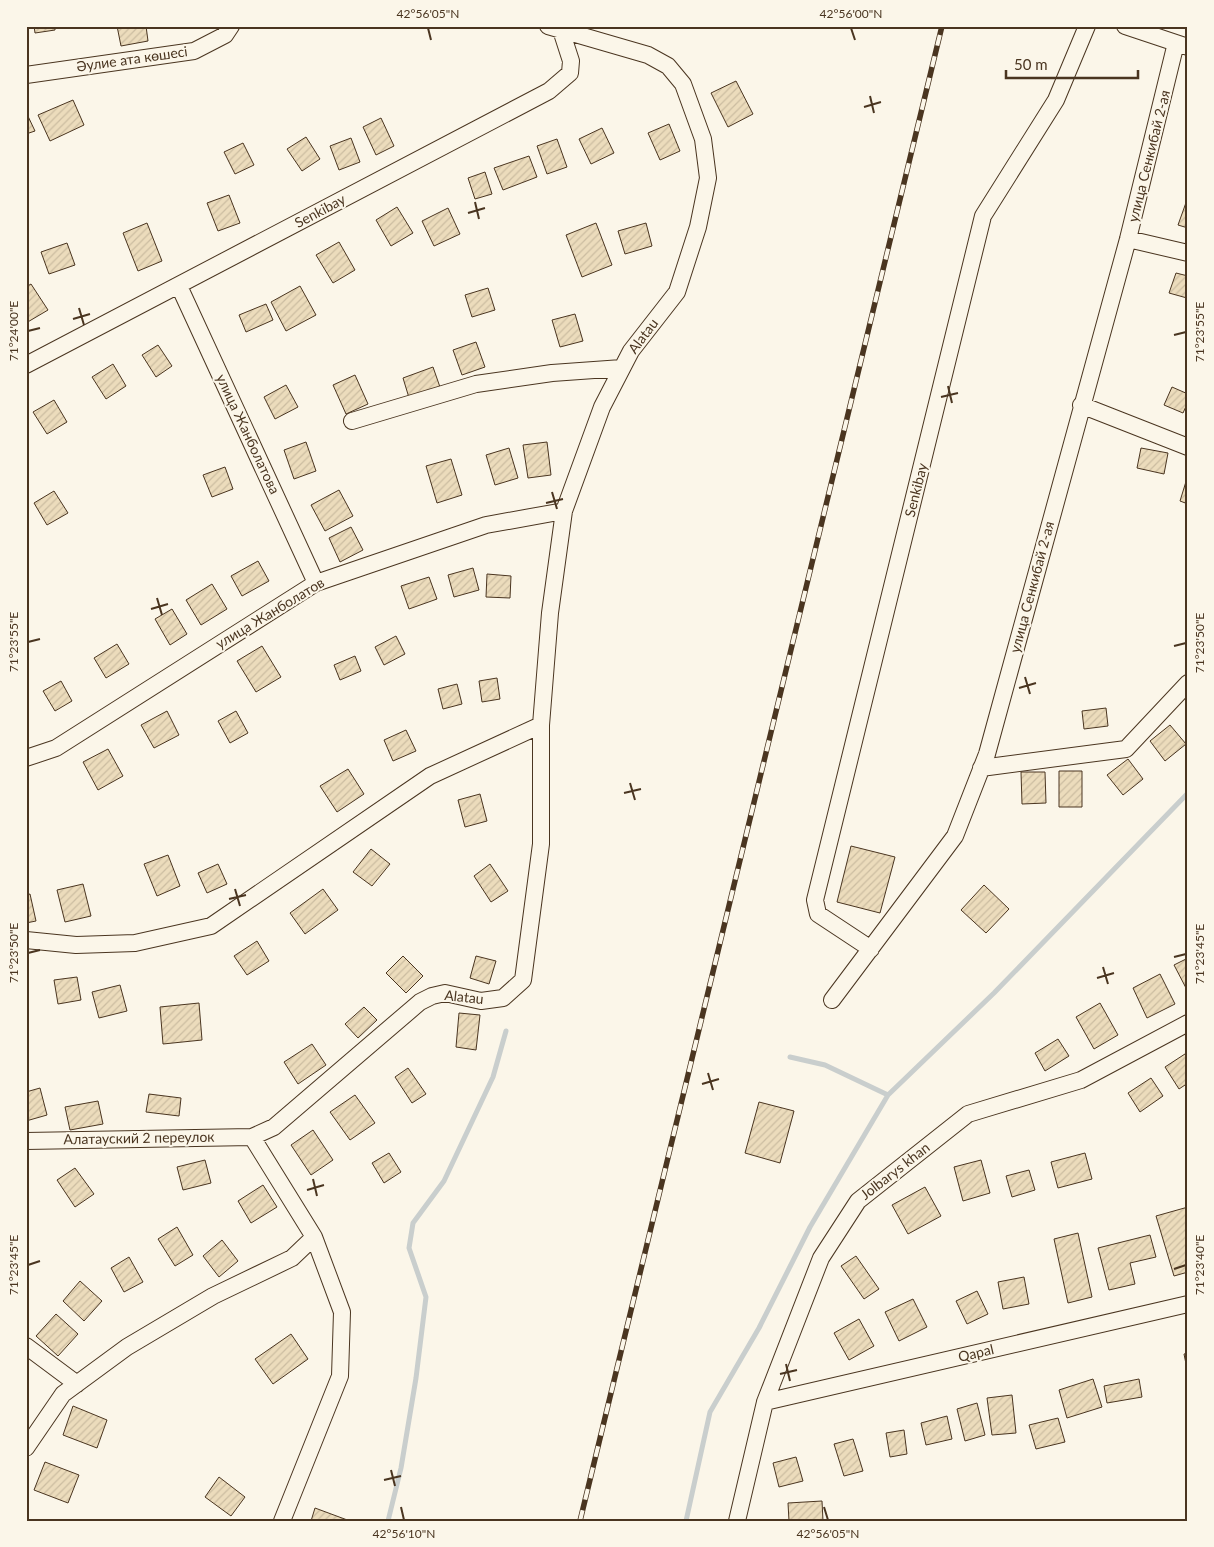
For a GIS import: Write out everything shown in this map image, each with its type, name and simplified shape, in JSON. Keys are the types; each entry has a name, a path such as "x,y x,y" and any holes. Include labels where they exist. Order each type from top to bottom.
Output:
{"street":[{"name":"Әулие ата көшесі","path":"26,75 194,51 225,35 230,26"},
{"name":"Senkibay","path":"871,949 818,914 815,900 983,216 1056,100 1087,26"},
{"name":"улица Сенкибай 2-ая","path":"832,1000 955,836 981,768 1182,45 1125,26"},
{"name":"Senkibay","path":"26,365 549,91 570,73 571,62 555,28"},
{"name":"Alatau","path":"252,1137 274,1127 420,1002 432,996 445,994 482,1001 503,998 523,980 541,844 541,725 550,613 564,511 602,407 630,351 677,292 698,227 708,178 703,139 683,84 668,66 648,55 555,28"},
{"name":"улица Сенкибай 2-ая","path":"1128,239 1188,253"},
{"name":"улица Жанболатова","path":"179,286 316,583"},
{"path":"352,421 476,384 552,373 622,368"},
{"path":"1081,405 1188,447"},
{"name":"улица Жанболатов","path":"26,758 56,748 316,583 486,525 564,511"},
{"path":"981,768 1126,749 1188,683"},
{"path":"26,940 76,945 135,943 212,926 430,776 541,725"},
{"name":"Jolbarys khan","path":"737,1521 764,1402 821,1258 858,1200 968,1114 1081,1080 1188,1023"},
{"path":"252,1137 314,1237 342,1312 340,1376 282,1521"},
{"name":"Алатауский 2 переулок","path":"26,1141 252,1137"},
{"path":"26,1448 63,1394 134,1342 213,1296 292,1258 314,1237"},
{"name":"Qapal","path":"764,1402 1188,1304"},
{"path":"26,1346 77,1384"}],"building":[{"path":"34,26 55,26 55,30 35,33"},
{"path":"117,26 146,26 148,41 121,46"},
{"path":"736,81 753,114 728,127 711,93"},
{"path":"73,100 84,125 50,141 38,115"},
{"path":"26,112 35,131 26,134"},
{"path":"381,118 394,146 376,155 363,127"},
{"path":"669,124 680,151 660,160 648,133"},
{"path":"602,128 614,153 591,164 579,139"},
{"path":"306,137 320,159 302,171 287,149"},
{"path":"351,138 360,162 339,170 330,146"},
{"path":"557,139 567,167 547,174 537,146"},
{"path":"243,143 254,165 235,174 224,152"},
{"path":"529,156 537,177 503,190 494,168"},
{"path":"485,172 492,194 475,199 468,178"},
{"path":"229,195 240,223 218,231 207,203"},
{"path":"1188,197 1188,228 1178,225"},
{"path":"397,207 413,233 391,246 376,220"},
{"path":"448,208 460,234 434,246 422,221"},
{"path":"147,223 162,261 138,271 123,233"},
{"path":"596,223 612,265 582,277 566,235"},
{"path":"646,223 652,246 625,254 618,231"},
{"path":"339,242 355,270 333,283 316,255"},
{"path":"67,243 75,265 49,274 41,252"},
{"path":"1176,273 1188,276 1187,298 1169,293"},
{"path":"31,284 48,310 26,323 26,287"},
{"path":"300,286 316,315 286,331 271,302"},
{"path":"488,288 495,310 472,317 465,295"},
{"path":"266,304 273,320 246,332 239,315"},
{"path":"575,314 583,341 560,347 552,320"},
{"path":"476,342 485,367 462,375 453,350"},
{"path":"158,345 172,366 156,377 142,355"},
{"path":"113,364 126,386 106,399 92,377"},
{"path":"433,367 441,390 410,401 403,378"},
{"path":"355,375 368,404 346,414 333,385"},
{"path":"286,385 298,407 275,419 264,397"},
{"path":"1172,387 1188,394 1188,402 1183,413 1164,405"},
{"path":"54,400 67,422 47,434 33,412"},
{"path":"306,442 316,471 294,479 284,450"},
{"path":"547,442 551,475 528,478 523,445"},
{"path":"509,448 518,478 495,485 486,455"},
{"path":"1141,448 1168,453 1164,474 1137,468"},
{"path":"451,459 462,495 437,503 426,466"},
{"path":"225,467 233,489 212,497 203,475"},
{"path":"1188,475 1188,504 1180,501"},
{"path":"339,490 353,516 325,531 311,505"},
{"path":"54,491 68,513 47,525 34,503"},
{"path":"351,527 363,550 340,562 329,538"},
{"path":"258,561 269,581 242,596 231,576"},
{"path":"473,568 479,590 454,597 448,575"},
{"path":"487,574 511,576 510,598 486,597"},
{"path":"429,577 437,599 409,609 401,586"},
{"path":"212,584 227,609 201,625 186,600"},
{"path":"172,609 187,634 170,645 155,619"},
{"path":"396,636 405,654 384,665 375,647"},
{"path":"117,644 129,664 106,678 94,658"},
{"path":"262,646 281,677 256,692 237,661"},
{"path":"355,656 361,671 340,680 334,665"},
{"path":"497,678 500,699 482,702 479,681"},
{"path":"61,681 72,701 55,711 43,691"},
{"path":"457,684 462,704 443,709 438,689"},
{"path":"1106,708 1108,726 1084,729 1082,711"},
{"path":"167,711 179,735 154,748 141,725"},
{"path":"236,711 248,733 230,743 218,721"},
{"path":"1170,725 1186,744 1165,761 1150,741"},
{"path":"406,730 416,751 393,761 384,740"},
{"path":"108,749 123,776 98,790 83,762"},
{"path":"1128,759 1143,779 1123,795 1107,775"},
{"path":"348,769 364,794 337,812 320,786"},
{"path":"1059,771 1082,771 1082,807 1059,807"},
{"path":"1021,772 1045,772 1046,803 1022,804"},
{"path":"480,794 487,821 465,827 458,800"},
{"path":"851,846 895,857 880,913 837,902"},
{"path":"371,849 390,864 372,886 353,872"},
{"path":"168,855 180,886 157,896 144,864"},
{"path":"218,864 227,884 207,893 198,873"},
{"path":"490,864 508,891 491,902 474,876"},
{"path":"83,884 91,916 65,922 57,890"},
{"path":"984,885 1009,909 986,933 961,910"},
{"path":"323,889 338,910 305,934 290,913"},
{"path":"30,894 36,921 26,923 26,895"},
{"path":"257,941 269,961 247,975 234,956"},
{"path":"403,956 423,976 406,993 386,973"},
{"path":"476,956 496,961 489,984 470,978"},
{"path":"1188,958 1188,987 1186,988 1174,965"},
{"path":"1160,974 1175,1004 1147,1018 1133,988"},
{"path":"77,977 81,1000 58,1004 54,980"},
{"path":"120,985 127,1011 99,1018 92,992"},
{"path":"199,1003 202,1040 163,1044 160,1007"},
{"path":"1100,1003 1118,1035 1094,1049 1076,1017"},
{"path":"364,1007 377,1020 358,1038 345,1024"},
{"path":"459,1013 480,1015 476,1050 456,1047"},
{"path":"1058,1039 1069,1056 1045,1071 1035,1053"},
{"path":"312,1044 326,1065 298,1084 284,1062"},
{"path":"1188,1052 1188,1083 1179,1089 1165,1067"},
{"path":"408,1068 426,1094 412,1103 395,1077"},
{"path":"1151,1078 1163,1096 1140,1112 1128,1093"},
{"path":"40,1088 47,1115 26,1121 26,1092"},
{"path":"149,1094 181,1098 179,1116 146,1112"},
{"path":"355,1095 375,1123 350,1140 330,1112"},
{"path":"98,1101 103,1124 70,1130 65,1107"},
{"path":"759,1102 794,1111 780,1163 745,1153"},
{"path":"313,1130 333,1160 311,1175 291,1145"},
{"path":"389,1153 401,1172 384,1183 372,1163"},
{"path":"1085,1153 1092,1179 1058,1188 1051,1162"},
{"path":"205,1160 211,1183 183,1190 177,1167"},
{"path":"981,1160 990,1193 963,1201 954,1167"},
{"path":"75,1168 94,1194 75,1207 57,1180"},
{"path":"1029,1170 1035,1190 1012,1197 1006,1176"},
{"path":"263,1185 277,1207 251,1223 238,1201"},
{"path":"925,1187 941,1216 908,1234 892,1205"},
{"path":"1188,1207 1188,1272 1174,1276 1156,1216"},
{"path":"177,1227 193,1255 175,1266 158,1239"},
{"path":"1078,1233 1092,1297 1068,1303 1054,1239"},
{"path":"1150,1235 1156,1257 1130,1263 1135,1284 1109,1290 1098,1248"},
{"path":"222,1240 238,1261 219,1277 203,1256"},
{"path":"856,1256 879,1289 864,1299 841,1266"},
{"path":"129,1257 143,1282 124,1292 111,1268"},
{"path":"1024,1277 1029,1304 1003,1309 998,1282"},
{"path":"80,1281 102,1301 84,1321 63,1301"},
{"path":"977,1291 988,1314 967,1324 956,1301"},
{"path":"913,1299 927,1327 899,1341 885,1312"},
{"path":"56,1314 78,1334 58,1356 36,1336"},
{"path":"859,1319 874,1346 849,1360 834,1333"},
{"path":"291,1334 308,1359 273,1384 255,1359"},
{"path":"1188,1353 1188,1374 1184,1354"},
{"path":"1093,1379 1102,1407 1067,1418 1059,1390"},
{"path":"1139,1379 1142,1397 1107,1403 1104,1386"},
{"path":"1012,1395 1016,1433 992,1435 987,1398"},
{"path":"977,1403 985,1435 965,1441 957,1409"},
{"path":"73,1406 107,1420 97,1448 63,1435"},
{"path":"947,1416 952,1439 926,1445 921,1423"},
{"path":"1058,1418 1065,1442 1036,1449 1029,1425"},
{"path":"904,1430 907,1454 890,1457 886,1433"},
{"path":"853,1439 863,1471 844,1476 834,1444"},
{"path":"796,1457 803,1481 779,1487 773,1463"},
{"path":"45,1462 79,1475 68,1503 34,1490"},
{"path":"219,1477 245,1497 231,1516 205,1497"},
{"path":"822,1501 823,1521 789,1521 788,1503"},
{"path":"315,1508 350,1521 311,1521"}],"waterway":[{"path":"686,1521 710,1412 759,1328 810,1227 888,1095 994,993 1188,793"},
{"path":"388,1521 401,1468 416,1378 426,1297 409,1248 413,1223 444,1181 493,1077 506,1031"},
{"path":"790,1057 825,1065 888,1095"}],"railway":[{"path":"580,1521 942,26"}]}
